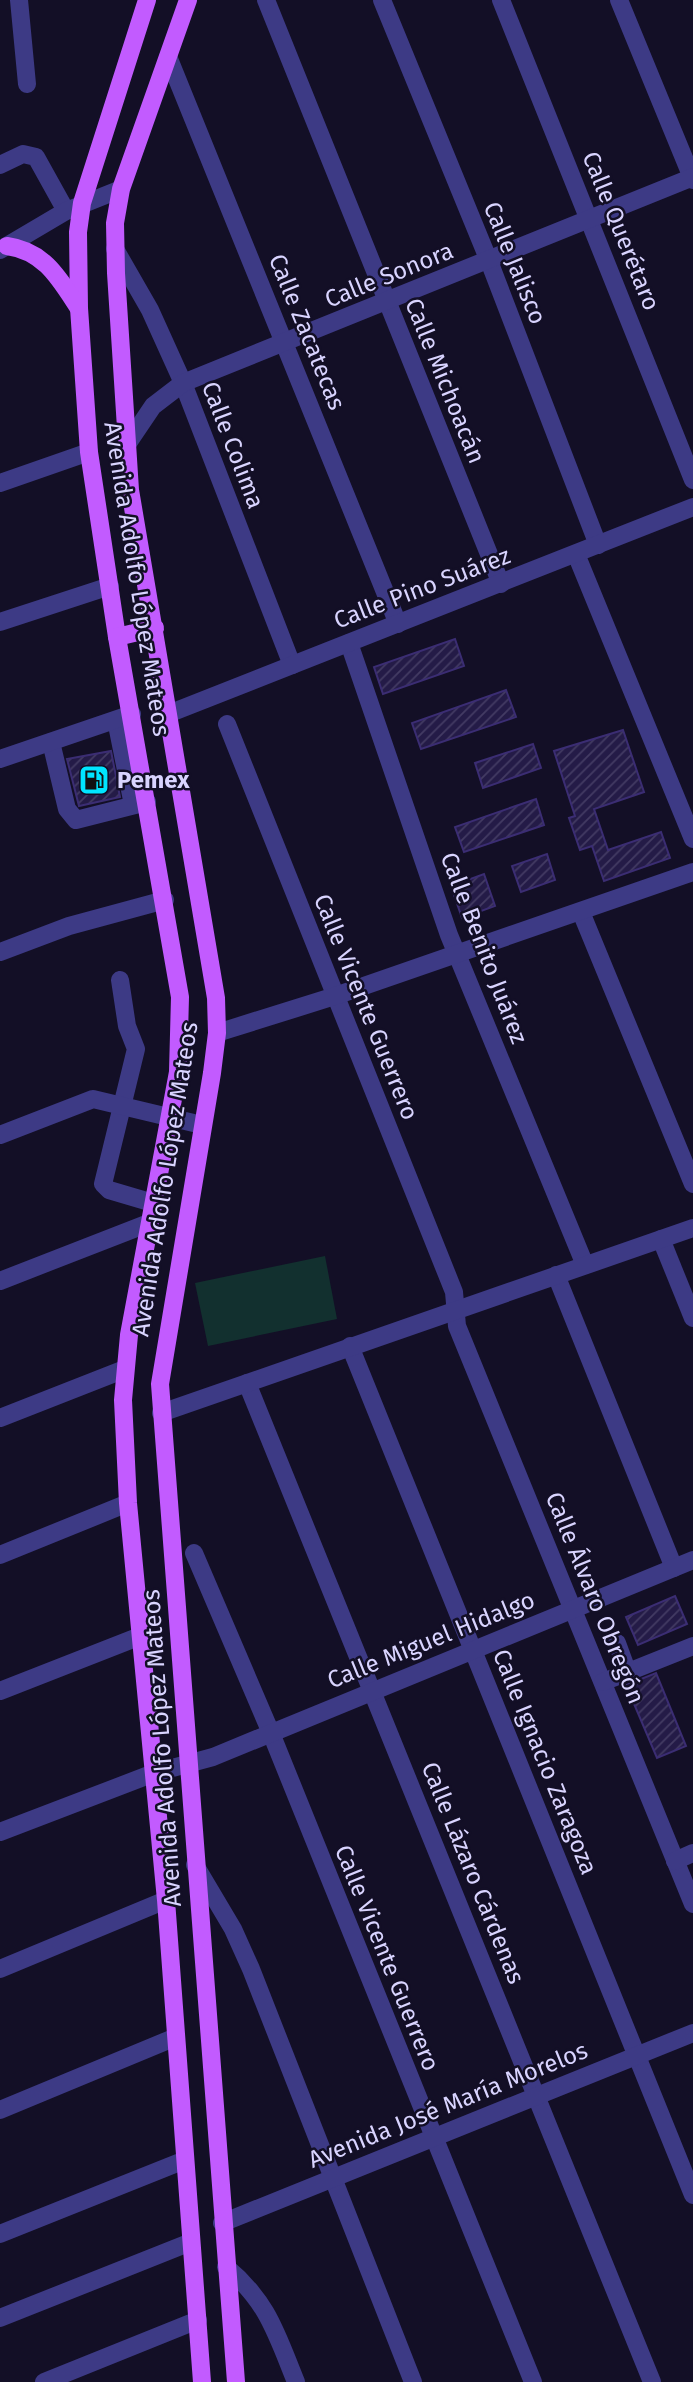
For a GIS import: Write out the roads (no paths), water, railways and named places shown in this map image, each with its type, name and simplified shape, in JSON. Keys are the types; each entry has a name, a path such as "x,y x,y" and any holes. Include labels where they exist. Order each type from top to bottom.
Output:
{"main road":[{"name":"Avenida Adolfo López Mateos","path":"147,0 82,203 78,232 79,308 89,452 117,637 125,723 140,804 165,901 180,997 178,1072 168,1116 125,1369 128,1503 166,1900 202,2382"},
{"name":"Avenida Adolfo López Mateos","path":"187,0 169,59 121,189 115,223 115,249 130,490 209,956 217,1033 161,1363 161,1413 236,2382"},
{"path":"4,248 28,249 38,256 54,271 79,308"},
{"path":"117,637 155,628"}],"street":[{"path":"19,0 27,84"},
{"name":"Calle Michoacán","path":"266,0 501,584"},
{"name":"Calle Jalisco","path":"382,0 489,261 598,545"},
{"name":"Calle Querétaro","path":"501,0 693,480"},
{"path":"619,0 686,142 693,178"},
{"name":"Calle Zacatecas","path":"169,59 398,624"},
{"path":"0,165 23,154 36,157 65,211"},
{"name":"Calle Sonora","path":"126,446 153,406 183,383 693,178"},
{"path":"4,248 65,211 121,189"},
{"name":"Calle Colima","path":"115,249 150,310 183,383 292,665"},
{"path":"0,483 89,452"},
{"name":"Calle Pino Suárez","path":"168,714 693,507"},
{"path":"576,554 693,839"},
{"path":"0,622 110,586"},
{"name":"Calle Benito Juárez","path":"349,643 456,953 585,1265"},
{"path":"0,759 52,748 125,723"},
{"name":"Calle Vicente Guerrero","path":"227,724 454,1292 456,1309"},
{"path":"52,748 67,809 73,818 81,820 140,804"},
{"path":"217,1033 335,996 693,872"},
{"path":"0,952 69,926 165,901"},
{"path":"581,912 693,1184"},
{"path":"120,980 127,1026 136,1049 103,1184 109,1190 153,1203"},
{"path":"0,1135 93,1099 202,1125"},
{"path":"0,1281 149,1223"},
{"path":"161,1413 693,1228"},
{"path":"661,1238 693,1318"},
{"path":"556,1275 674,1568"},
{"name":"Calle Álvaro Obregón","path":"456,1309 457,1326 693,1904"},
{"name":"Calle Ignacio Zaragoza","path":"350,1346 693,2195"},
{"path":"0,1418 125,1369"},
{"name":"Calle Lázaro Cárdenas","path":"247,1383 652,2382"},
{"path":"0,1555 128,1503"},
{"name":"Calle Vicente Guerrero","path":"194,1553 271,1732 533,2382"},
{"name":"Calle Miguel Hidalgo","path":"0,1832 154,1773 188,1765 693,1560"},
{"path":"0,1691 142,1635"},
{"path":"617,1643 628,1673"},
{"path":"603,1682 693,1646"},
{"path":"676,1861 693,1853"},
{"path":"195,1865 233,1929 251,1969 331,2180 413,2382"},
{"path":"0,1969 166,1900"},
{"name":"Avenida José María Morelos","path":"222,2223 693,2033"},
{"path":"0,2110 176,2037"},
{"path":"0,2234 185,2160"},
{"path":"0,2318 191,2242"},
{"path":"226,2267 247,2284 264,2306 296,2382"},
{"path":"44,2382 198,2320"}],"place":[{"name":"Pemex","path":"94,780"}]}
